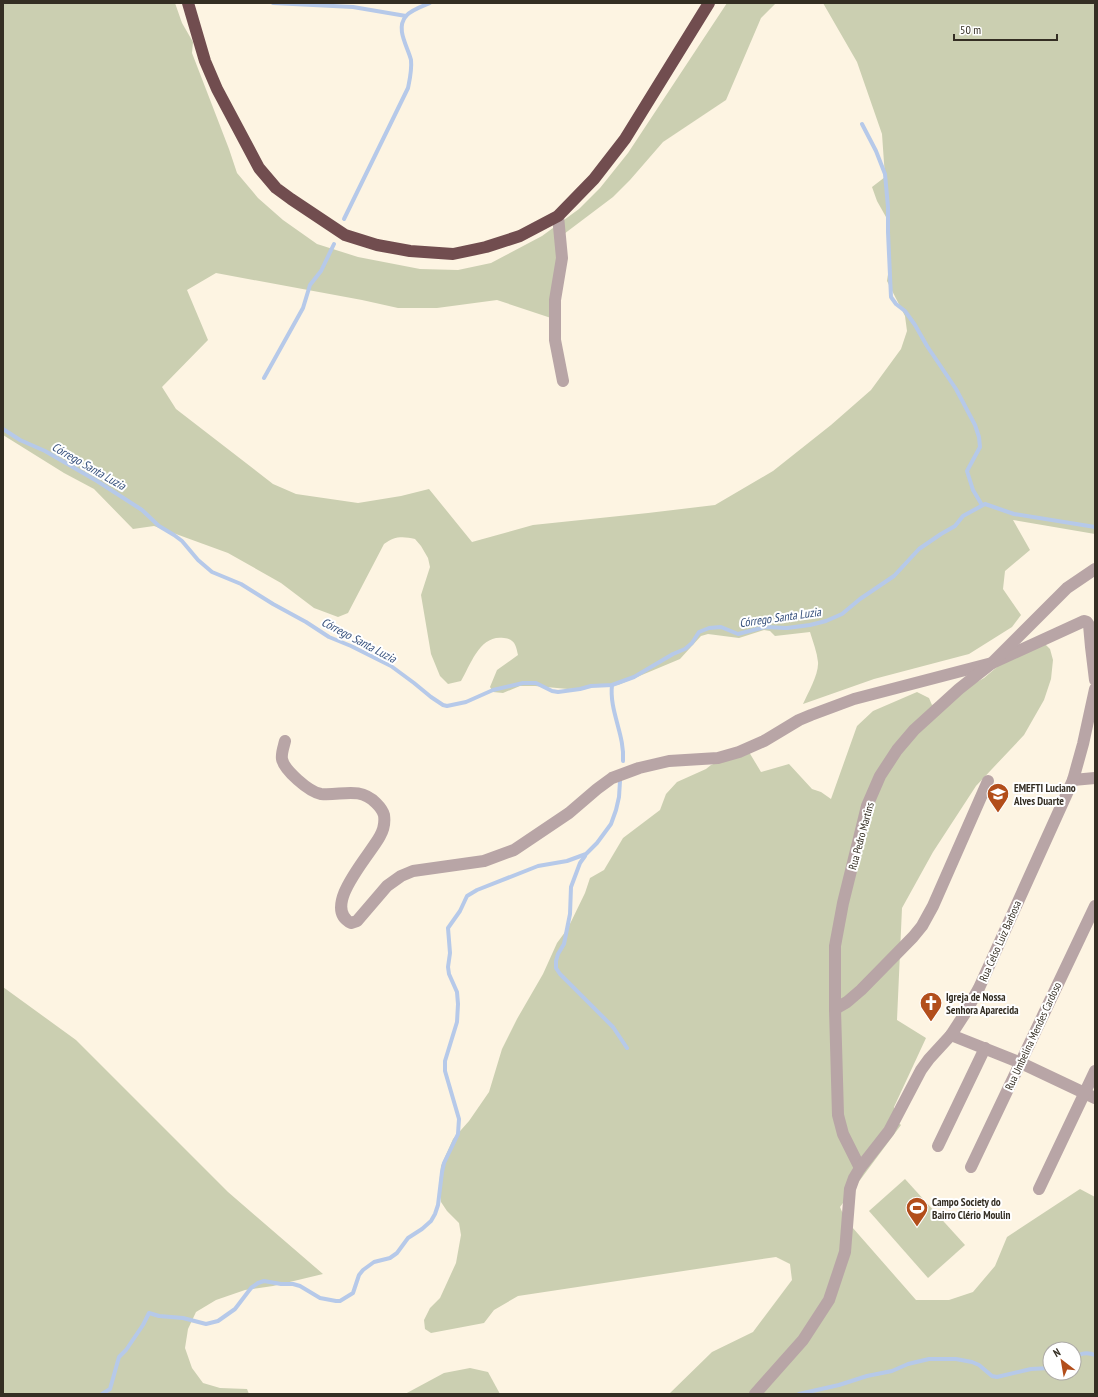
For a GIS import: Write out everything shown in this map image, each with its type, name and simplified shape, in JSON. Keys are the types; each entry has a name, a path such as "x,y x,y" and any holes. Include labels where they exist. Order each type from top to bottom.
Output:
{"highway":[{"path":"188,3 205,61 217,89 259,168 276,188 291,200 345,235 377,245 410,251 453,254 486,247 520,236 558,216 594,179 625,139 709,3"}],"street":[{"path":"558,216 562,258 555,300 555,340 563,381"},
{"name":"Rua Pedro Martins","path":"860,1168 843,1134 838,1115 835,946 867,806 880,776 897,750 914,730 959,689 992,663 1067,588 1095,569"},
{"path":"285,741 281,757 284,766 295,778 310,790 320,794 362,793 372,799 384,813 385,825 380,836 345,889 342,904 342,915 351,923 357,921 387,886 400,876 413,871 484,861 514,850 569,814 612,778 639,768 669,761 718,758 739,752 764,741 799,720 854,698 992,663 1084,621 1089,625 1090,647 1095,680"},
{"name":"Rua Celso Luiz Barbosa","path":"755,1394 803,1340 829,1300 845,1252 850,1189 854,1178 889,1131 921,1070 951,1035 979,988 1073,780 1095,690"},
{"path":"1083,744 1095,739"},
{"path":"1073,780 1093,776"},
{"path":"835,1009 848,1002 861,990 922,926 933,906 988,781"},
{"name":"Rua Umbelina Mendes Cardoso","path":"971,1167 1095,906"},
{"path":"951,1035 1021,1063 1090,1096"},
{"path":"938,1146 985,1048"},
{"path":"1039,1189 1090,1096 1095,1071"}],"green space":[{"path":"3,3 175,3 182,23 193,42 192,53 237,173 258,198 283,220 317,244 358,257 420,269 458,270 491,263 542,236 579,209 600,188 628,153 727,3 776,3 761,18 726,100 663,142 613,197 560,237 551,318 497,300 437,308 398,308 216,273 187,290 208,340 162,387 176,409 273,484 296,494 358,503 401,496 429,489 472,542 533,525 715,505 773,471 831,425 871,390 901,349 907,331 905,316 887,281 890,261 890,233 886,217 877,201 872,187 885,177 882,134 857,62 823,3 1095,3 1095,534 1013,520 1030,550 1005,571 1003,589 1021,615 1012,627 969,654 874,679 803,704 813,683 818,667 817,654 810,632 775,636 770,631 764,630 739,638 708,634 701,636 680,659 618,685 568,689 520,686 503,693 493,692 490,687 497,670 518,655 513,641 504,638 496,638 482,645 461,681 448,684 440,676 431,654 421,595 430,567 428,558 415,539 399,537 391,539 384,544 348,613 338,617 314,608 281,583 228,553 154,526 133,529 94,489 64,473 3,435"},
{"path":"1041,640 1050,649 1053,660 1051,679 1044,700 1024,735 976,786 933,852 902,908 897,1020 926,1038 894,1107 894,1119 901,1125 840,1207 845,1219 916,1300 949,1300 973,1292 995,1266 1007,1237 1080,1189 1095,1197 1095,1394 669,1394 712,1352 753,1332 792,1280 790,1264 776,1257 518,1296 494,1310 484,1323 431,1333 425,1329 424,1320 430,1308 440,1298 456,1263 461,1235 459,1223 447,1211 441,1202 439,1185 441,1166 453,1139 469,1121 489,1092 502,1049 517,1019 543,974 557,943 568,928 585,893 590,878 604,870 623,838 660,810 666,794 677,782 735,755 749,752 761,772 789,764 812,789 821,792 831,799 857,726 873,711 917,692 929,698 932,705 952,696 984,678 1004,661"},
{"path":"3,987 76,1040 228,1192 323,1274 273,1286 245,1290 216,1300 196,1312 188,1329 185,1348 192,1368 203,1383 220,1388 247,1389 249,1394 3,1394"},
{"name":"Campo Society do Bairro Clério Moulin","path":"905,1179 965,1245 928,1278 869,1211"},
{"path":"470,1368 488,1372 500,1394 405,1394 444,1373"}],"waterway":[{"path":"273,3 353,7 406,16"},
{"path":"344,219 408,88 411,60 403,38 403,21 411,12 430,3"},
{"path":"862,124 876,151 885,174 888,207 891,297 896,304 905,311 915,325 927,346 956,389 975,425 979,437 980,447 967,471 973,490 982,505"},
{"path":"264,378 303,308 310,285 321,271 334,244"},
{"name":"Córrego Santa Luzia","path":"3,429 20,440 45,451 97,481 142,510 159,526 182,541 198,560 212,572 241,584 329,637 391,666 431,697 447,706 466,702 493,690 523,683 536,683 552,691 558,692 591,686 612,685 634,677 673,654 685,649 692,643 699,632 709,628 721,627 738,634 765,627 787,628 826,621 842,614 860,599 894,576 919,549 955,526 963,516 985,504 1014,514 1095,527"},
{"path":"612,685 613,704 622,742 623,761"},
{"path":"102,1394 110,1389 119,1357 126,1350 143,1325 149,1313 159,1316 183,1318 206,1324 218,1321 235,1309 251,1288 264,1281 281,1284 293,1284 300,1286 320,1298 340,1301 353,1293 359,1275 363,1270 374,1262 390,1258 397,1253 408,1238 431,1221 438,1205 444,1163 458,1134 459,1119 445,1071 445,1061 457,1022 458,1004 457,992 449,974 448,967 450,953 448,928 460,911 467,896 477,890 538,866 567,861 586,854 597,843 611,824 619,797 620,781"},
{"path":"585,856 580,863 571,887 570,914 564,944 556,961 556,968 560,974 613,1027 627,1048"},
{"path":"1082,1354 1095,1355"},
{"path":"799,1394 892,1371 908,1364 929,1359 956,1359 972,1362 979,1365 992,1376 997,1377 1031,1369 1042,1368"}],"place":[{"name":"EMEFTI Luciano Alves Duarte","path":"998,814"},
{"name":"Igreja de Nossa Senhora Aparecida","path":"931,1022"},
{"name":"Campo Society do Bairro Clério Moulin","path":"917,1228"}]}
